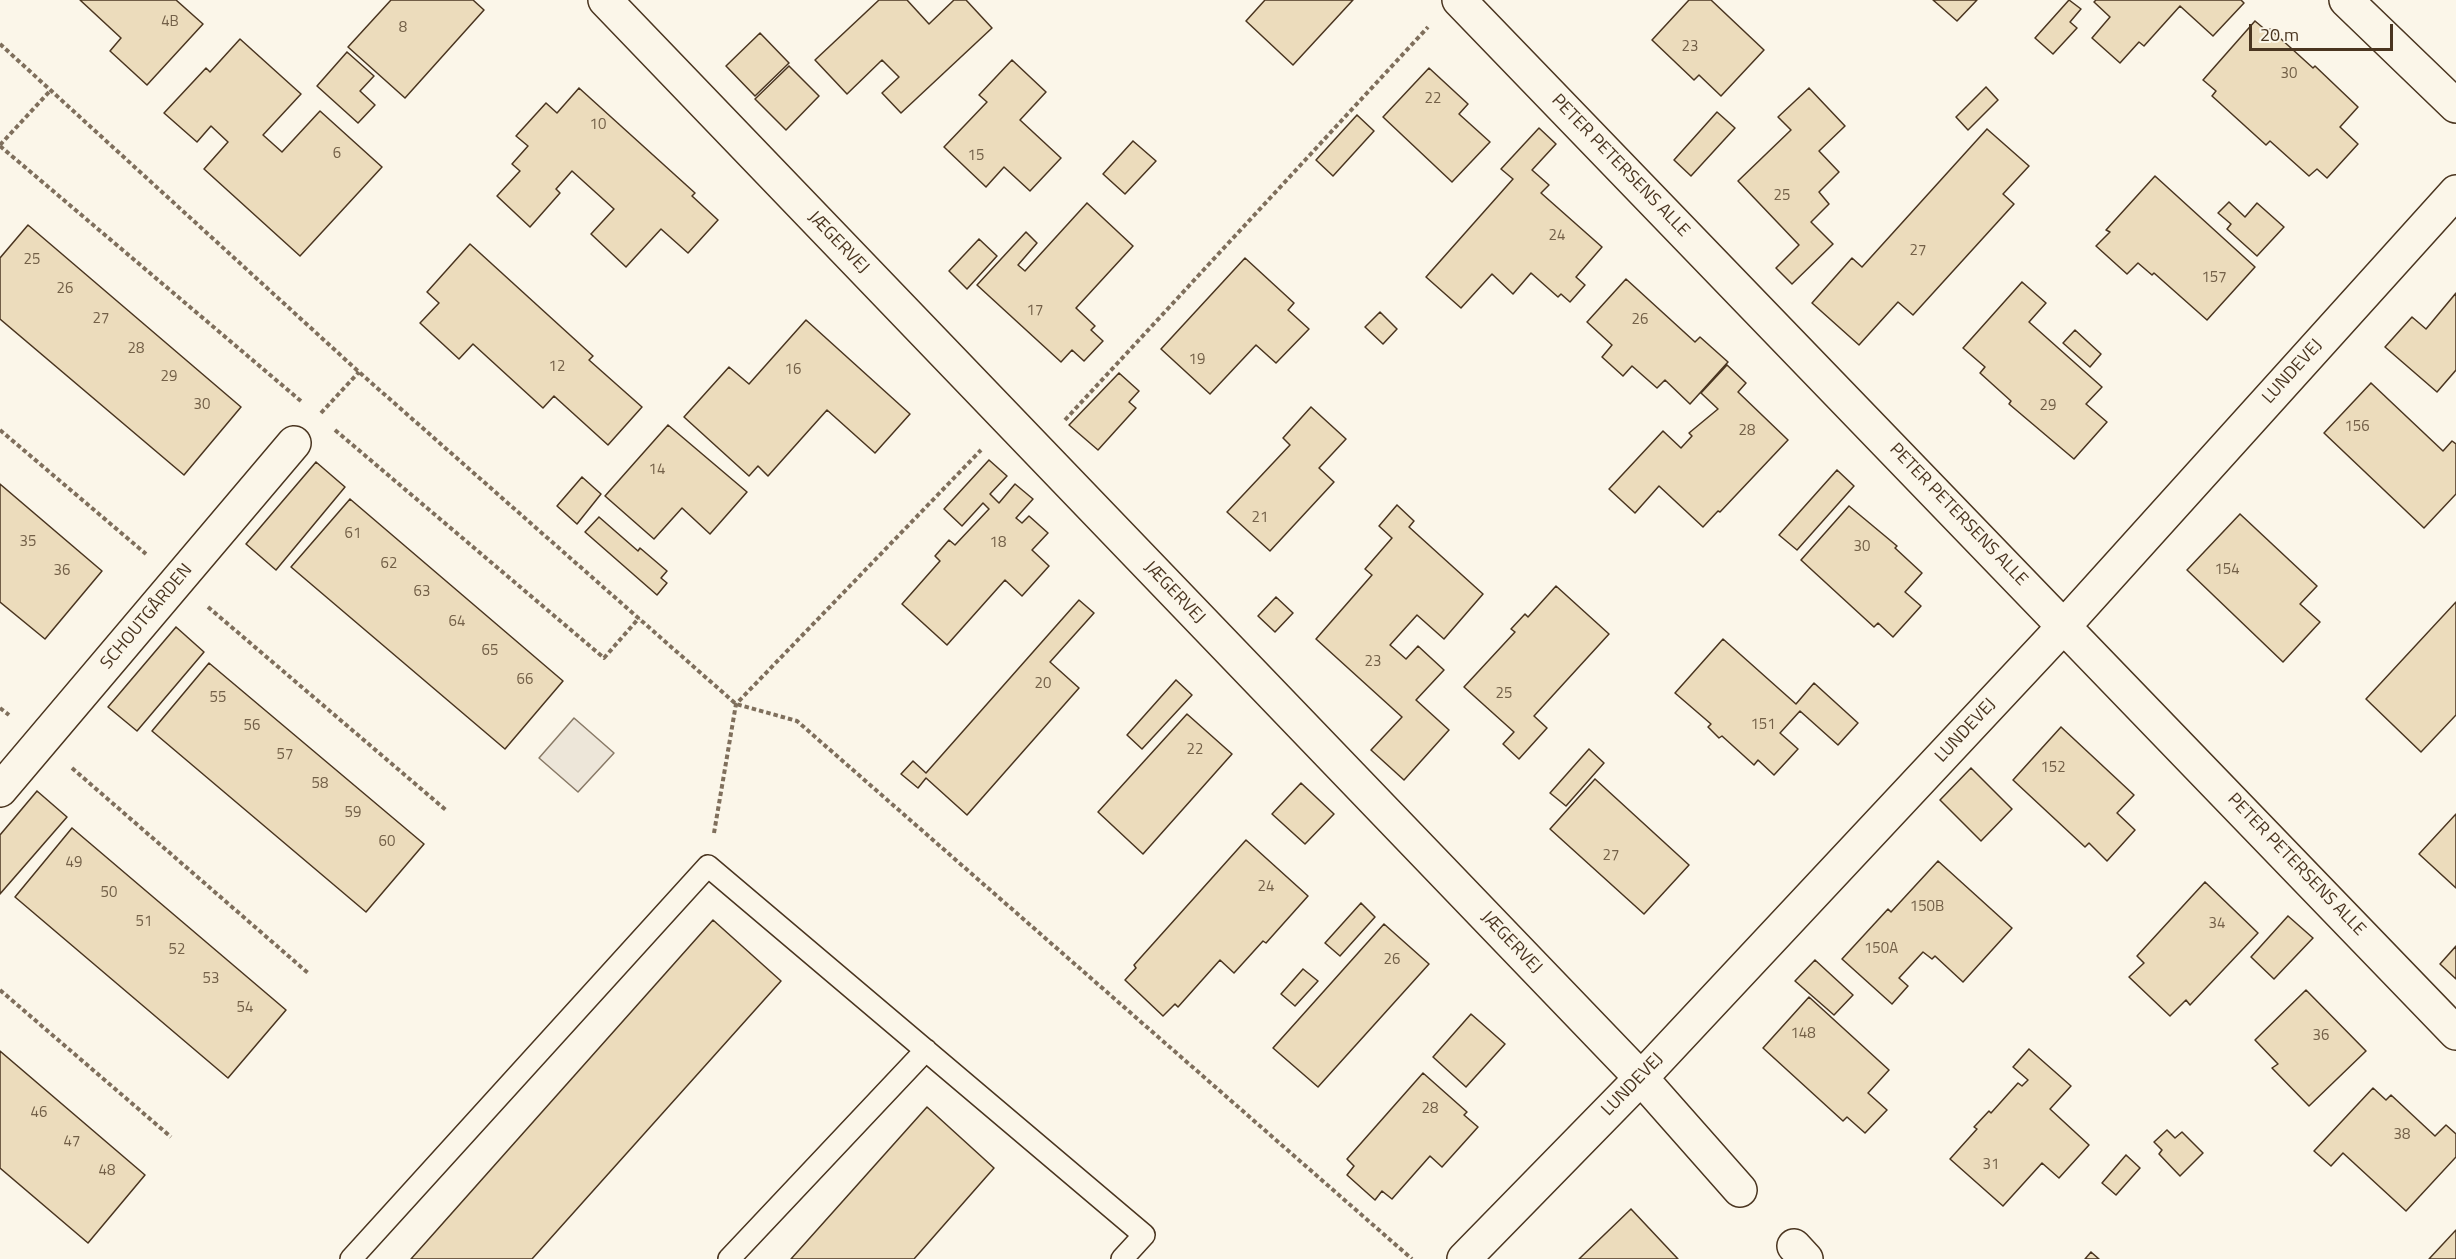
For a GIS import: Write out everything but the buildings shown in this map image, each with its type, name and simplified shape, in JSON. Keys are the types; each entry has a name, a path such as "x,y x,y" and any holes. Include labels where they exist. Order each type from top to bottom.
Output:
{"street":[{"name":"JÆGERVEJ","path":"605,0 1641,1078 1740,1190"},
{"name":"PETER PETERSENS ALLE","path":"1459,0 2065,625 2456,1033"},
{"path":"2346,0 2456,106"},
{"name":"LUNDEVEJ","path":"1464,1259 1641,1078 2065,625 2456,192"},
{"name":"SCHOUTGÅRDEN","path":"0,790 294,443"}],"lane":[{"path":"351,1259 708,866 1144,1234 1122,1259"},
{"path":"729,1259 926,1050"}],"path":[{"path":"1037,450 1429,26"},
{"path":"0,44 358,372 736,704 797,721 1412,1259"},
{"path":"0,145 50,91"},
{"path":"294,443 358,372"},
{"path":"708,866 736,704 1009,421"},
{"path":"0,430 447,811"},
{"path":"0,708 309,973"},
{"path":"0,990 171,1137"}],"shaded area":[{"path":"574,718 614,753 578,792 539,758"}]}
